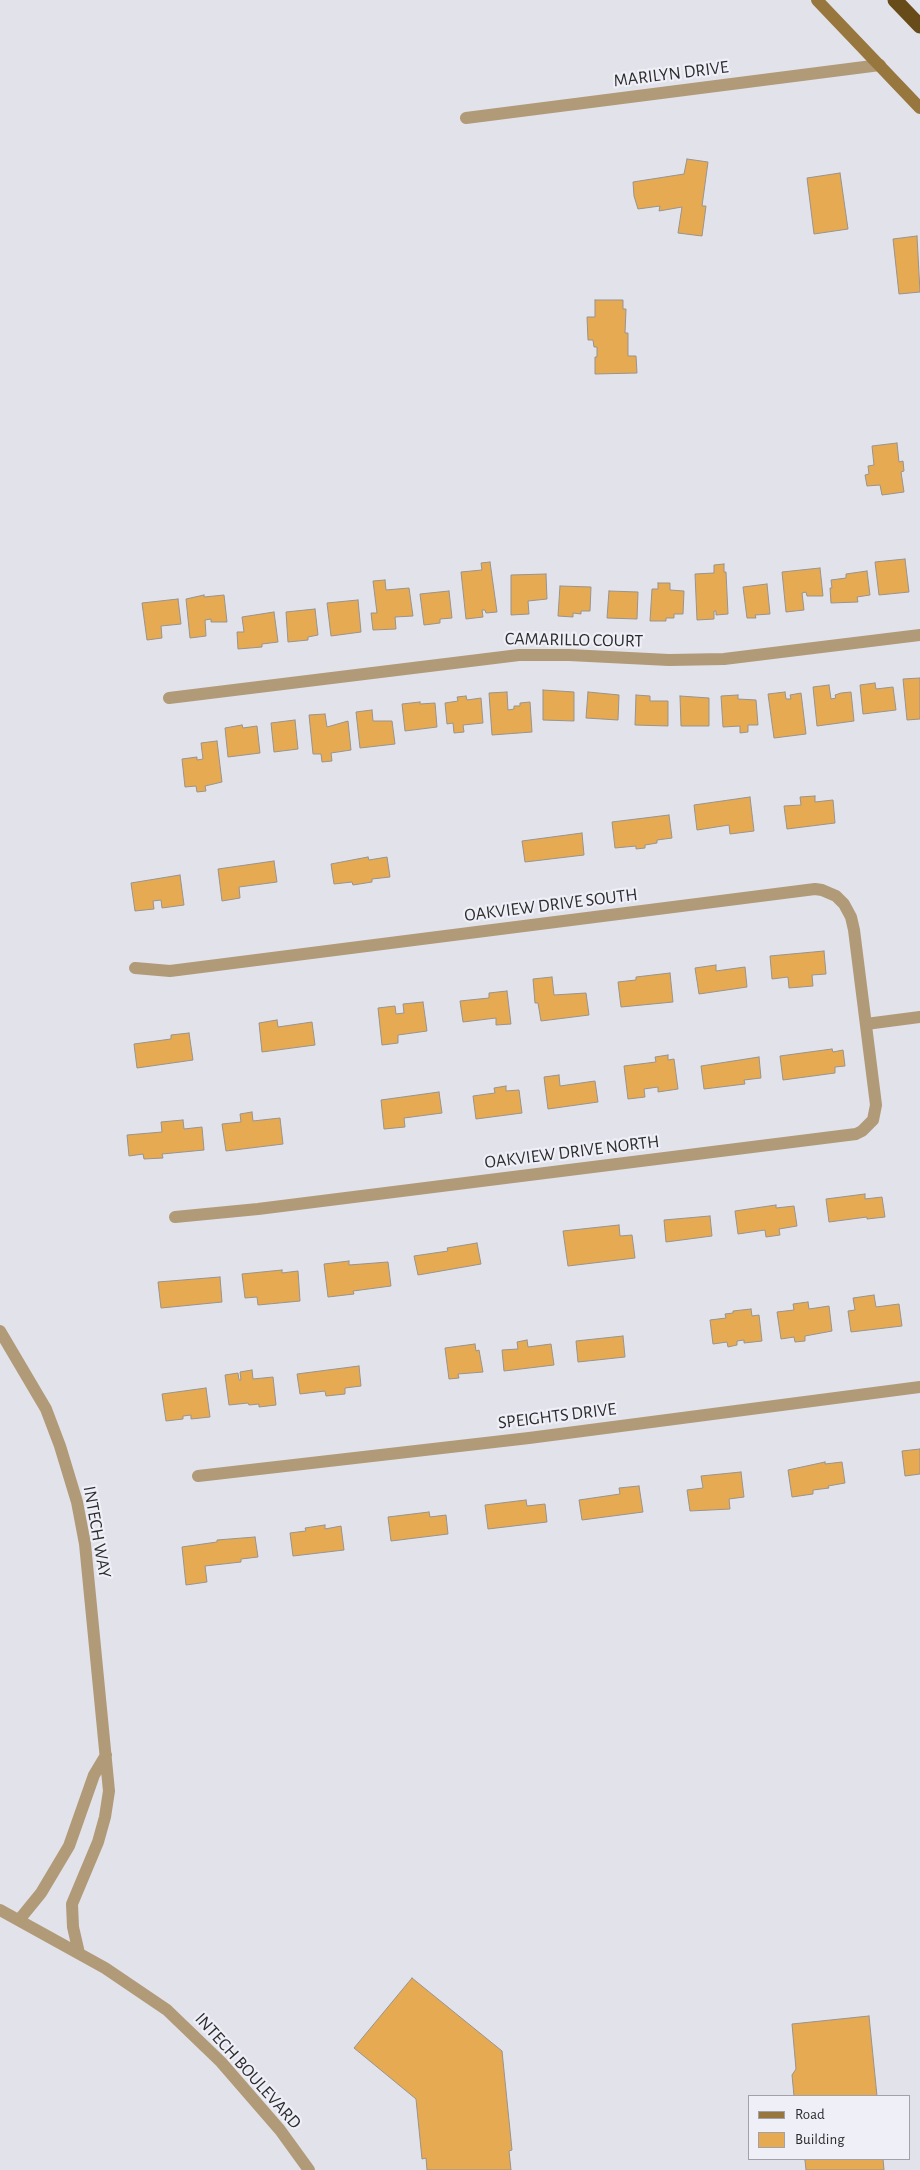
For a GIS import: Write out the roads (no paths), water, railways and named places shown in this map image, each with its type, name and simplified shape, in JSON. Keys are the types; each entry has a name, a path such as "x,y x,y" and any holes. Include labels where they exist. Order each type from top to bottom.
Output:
{"highway":[{"path":"895,0 920,26"}],"main road":[{"path":"817,0 920,108"}],"street":[{"name":"MARILYN DRIVE","path":"466,118 880,65"},
{"name":"CAMARILLO COURT","path":"169,698 519,654 568,654 669,660 724,659 920,635"},
{"name":"OAKVIEW DRIVE SOUTH","path":"135,968 170,970 814,889 836,896 844,904 851,917 866,1024"},
{"path":"866,1024 920,1017"},
{"name":"OAKVIEW DRIVE NORTH","path":"175,1217 258,1209 856,1134 870,1123 875,1112 866,1024"},
{"name":"INTECH WAY","path":"0,1331 46,1409 60,1446 77,1502 85,1544 109,1791 105,1818 91,1860 72,1904 73,1927 79,1953"},
{"name":"SPEIGHTS DRIVE","path":"198,1476 529,1438 920,1387"},
{"path":"19,1920 40,1893 69,1846 94,1775 106,1755"},
{"name":"INTECH BOULEVARD","path":"0,1910 79,1953 155,2001 200,2040 255,2100 309,2170"}]}
